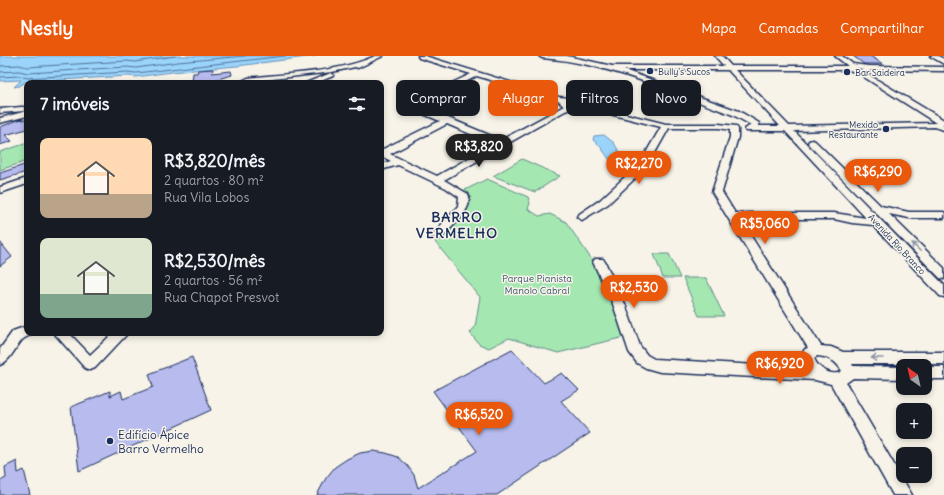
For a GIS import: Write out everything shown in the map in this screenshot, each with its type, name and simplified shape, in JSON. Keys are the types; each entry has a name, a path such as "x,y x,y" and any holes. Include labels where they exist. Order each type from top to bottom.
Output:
{"street":[{"path":"318,80 380,56"},
{"path":"542,56 585,59 616,68 853,66"},
{"path":"594,56 602,65"},
{"name":"Avenida Rio Branco","path":"718,56 944,293"},
{"name":"Avenida Rio Branco","path":"727,56 944,275"},
{"path":"838,56 853,66 865,70 944,69"},
{"path":"843,56 853,66"},
{"path":"932,56 944,62"},
{"path":"421,57 566,103"},
{"path":"248,80 332,70 365,63"},
{"path":"616,68 736,113 751,128"},
{"path":"304,80 332,70"},
{"path":"865,70 866,76 941,125"},
{"path":"464,80 477,74"},
{"path":"437,180 566,106"},
{"path":"0,111 24,108"},
{"path":"736,113 734,128 717,192 818,350"},
{"path":"0,121 24,114"},
{"path":"434,116 500,143"},
{"path":"622,116 666,126 719,126 734,128 941,125"},
{"path":"384,153 446,121"},
{"path":"582,217 604,202 644,165 666,126"},
{"path":"734,128 748,126 751,128"},
{"path":"384,155 449,186 464,196 463,208 436,236"},
{"path":"384,166 399,162"},
{"path":"0,190 24,182"},
{"path":"879,209 909,215 944,215"},
{"path":"893,223 909,215"},
{"path":"733,216 834,216 852,220 876,222"},
{"path":"599,262 619,304 634,348 642,359 651,364 660,366 743,369 842,376 896,373"},
{"path":"0,359 18,335 24,332"},
{"path":"64,336 90,364 118,336"},
{"path":"819,375 808,365 806,359 807,354 811,351 818,350 833,353 845,362 842,376 903,495"},
{"path":"840,358 944,358"},
{"path":"743,369 806,359"},
{"path":"932,373 944,373"}],"green space":[{"path":"24,144 24,162 0,170 0,152"},
{"path":"522,159 560,176 535,192 493,176"},
{"name":"Parque Pianista Manolo Cabral","path":"487,179 528,197 530,203 528,209 539,216 550,214 566,222 594,263 629,336 558,353 509,338 489,348 479,344 470,333 475,327 480,297 435,242 463,202 459,193"},
{"path":"654,254 669,254 680,278 663,278"},
{"path":"683,278 706,278 724,316 699,316"}],"water":[{"path":"0,56 315,56 136,77 128,76 60,80 24,80 24,83 14,87 21,80 0,81"},
{"path":"604,135 614,143 620,153 617,159 609,159 600,146 593,140 594,136"}],"building":[{"path":"853,56 870,56 883,64 864,64"},
{"path":"213,69 212,73 231,71 232,75 214,80 192,80 193,73 197,73 198,70"},
{"path":"21,119 24,120 24,130 5,135 12,141 0,145 0,127"},
{"path":"24,165 23,173 0,180 0,173"},
{"path":"0,242 12,257 0,266"},
{"path":"512,349 544,383 562,373 579,390 561,401 590,433 497,495 317,495 326,478 335,467 360,453 373,451 398,457 407,465 414,475 418,488 477,451 433,391"},
{"name":"Edifício Ápice Barro Vermelho","path":"192,357 211,410 79,471 71,407 110,391 110,396 121,391 123,399 153,387 149,374"},
{"path":"17,461 18,473 24,470 30,495 0,495 0,481 6,478 5,467"}],"place":[{"name":"Bully's Sucos","path":"650,71"},
{"name":"Bar Saideira","path":"847,72"},
{"name":"Mexido Restaurante","path":"886,129"},
{"name":"Edifício Ápice Barro Vermelho","path":"110,441"}],"district":[{"name":"BARRO VERMELHO","path":"457,226"}]}
